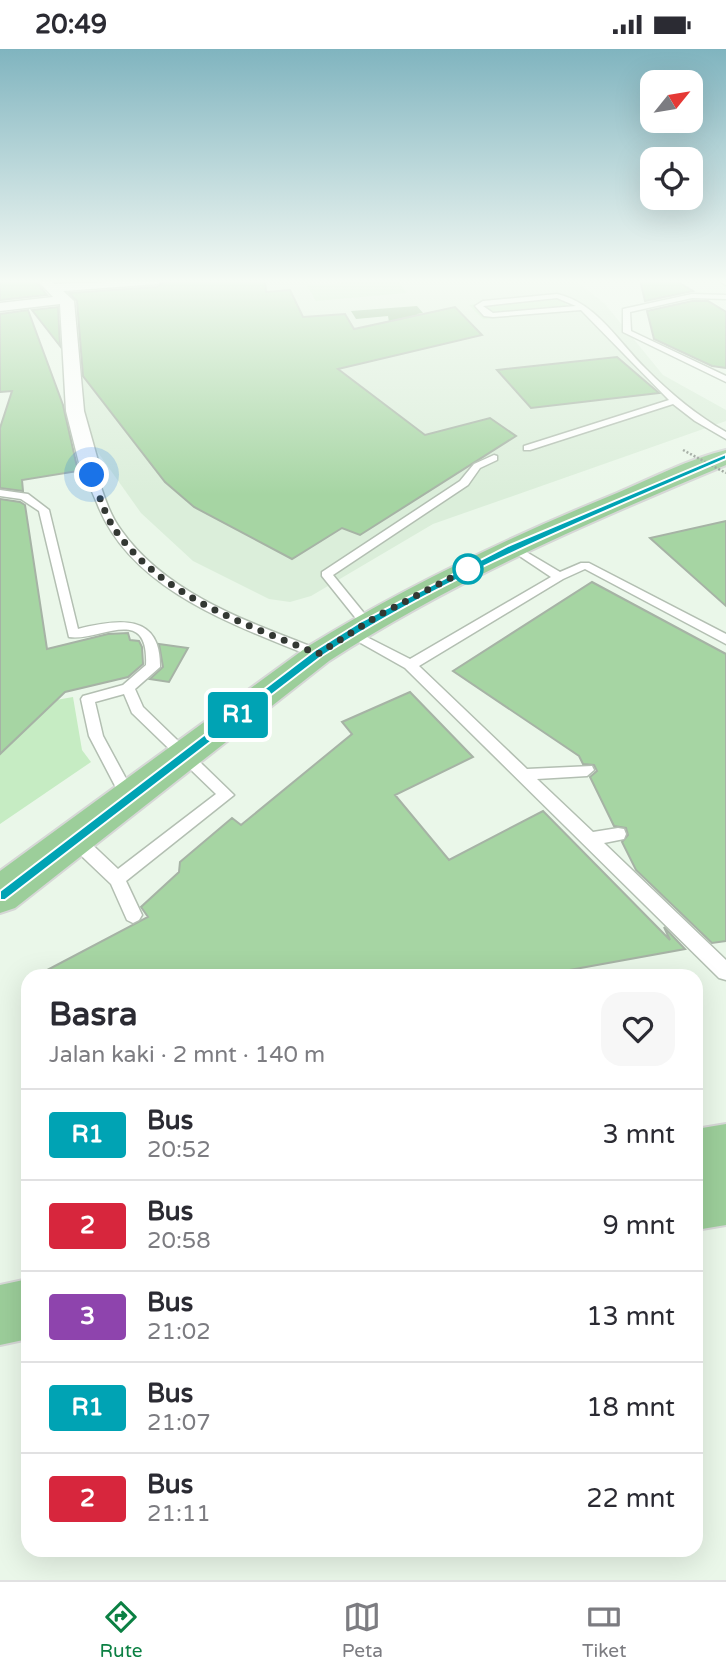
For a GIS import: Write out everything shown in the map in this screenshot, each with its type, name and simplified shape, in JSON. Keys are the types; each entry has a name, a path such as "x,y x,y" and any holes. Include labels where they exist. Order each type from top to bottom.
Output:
{"main road":[{"path":"0,895 318,654 357,628 513,547 726,457"},
{"path":"703,1154 726,1150"},
{"path":"703,1202 726,1198"},
{"path":"0,1315 21,1310"}],"street":[{"path":"72,351 79,433 92,475"}],"lane":[{"path":"625,351 674,401 726,436"},
{"path":"668,351 726,379"},
{"path":"527,448 674,401"},
{"path":"495,458 477,466 464,483 326,574 357,628 410,665 726,972"},
{"path":"92,475 101,503 117,533 152,569 203,604 318,654"},
{"path":"0,493 24,496 44,510 73,634 122,624 138,628 150,639 155,656 153,667 128,688 88,699 96,736 129,799"},
{"path":"513,547 559,577"},
{"path":"410,665 559,577 585,565 709,628 726,640"},
{"path":"117,879 226,795 137,710 128,688"},
{"path":"521,775 587,770"},
{"path":"588,840 618,834"},
{"path":"75,839 117,879 133,915"}],"path":[{"path":"683,450 726,473"}],"shaded area":[{"path":"75,351 644,351 663,375 726,410 726,421 433,524 311,596 290,602 269,599 193,561 141,513 82,430"},
{"path":"73,697 82,750 91,762 0,824 0,750 6,748 56,700"}],"building":[{"path":"0,351 43,351 63,405 78,471 22,480 23,491 0,488 0,428 12,391 0,392"},
{"path":"81,351 412,351 338,369 425,435 490,418 516,436 360,535 342,528 292,559 194,507 165,482 83,376"},
{"path":"681,351 726,351 726,368 712,366"},
{"path":"617,357 659,393 531,408 497,370"},
{"path":"0,499 25,505 47,649 108,634 128,633 130,640 139,641 142,647 143,664 128,677 65,692 0,754"},
{"path":"726,521 726,606 650,538"},
{"path":"592,582 726,654 726,941 712,943 636,870 622,842 628,835 626,828 614,826 590,777 597,771 594,765 583,764 579,756 453,671"},
{"path":"159,644 188,648 169,682 150,679 163,667"},
{"path":"410,692 473,757 395,795 449,860 543,811 670,940 664,927 685,949 575,969 49,969 148,917 141,907 179,872 180,862 232,818 241,825 352,734 342,722"}],"bus line":[{"name":"R1","path":"0,895 318,654 366,623 513,547 726,457"}],"route":[{"path":"92,475 101,503 117,533 152,569 203,604 318,654 379,615 468,569"}]}
